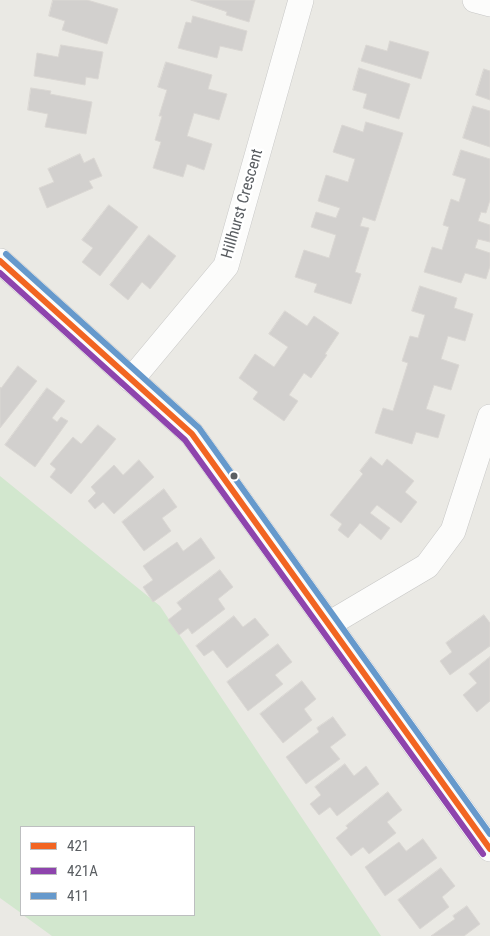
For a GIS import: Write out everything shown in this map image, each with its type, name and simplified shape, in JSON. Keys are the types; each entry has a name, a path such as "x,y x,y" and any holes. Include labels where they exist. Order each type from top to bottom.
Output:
{"street":[{"name":"Hillhurst Crescent","path":"131,380 226,266 301,0"},
{"path":"475,0 490,4"},
{"path":"0,261 192,434 490,849"},
{"path":"329,624 426,566 453,531 490,417"}],"green space":[{"path":"0,476 160,606 381,936 52,936 24,916 195,916 195,826 20,826 20,912 0,898"}],"building":[{"path":"53,0 87,0 118,9 107,44 62,30 65,21 49,16"},
{"path":"191,0 255,0 249,22 226,15 227,12"},
{"path":"193,16 247,31 242,51 220,46 217,58 178,48 186,22 191,23"},
{"path":"390,41 429,52 421,79 361,61 366,45 387,51"},
{"path":"61,45 103,52 98,79 86,77 85,85 34,76 37,53 58,57"},
{"path":"166,62 212,75 208,89 227,94 219,120 194,113 187,136 212,144 204,170 187,164 183,177 153,168 161,142 155,140 162,116 159,116 167,90 158,87"},
{"path":"359,68 410,84 399,119 363,108 367,94 353,90"},
{"path":"484,69 490,71 490,100 476,95"},
{"path":"31,88 51,91 50,94 92,102 86,134 45,127 48,114 28,110"},
{"path":"473,106 490,111 490,147 463,138"},
{"path":"366,122 403,133 375,221 363,217 360,226 369,228 355,272 361,274 351,304 314,292 317,284 295,277 304,250 329,258 336,235 311,227 316,212 336,218 340,208 318,201 326,175 348,182 355,159 333,152 342,125 363,132"},
{"path":"461,150 490,159 490,200 486,213 481,212 478,221 490,225 490,242 478,239 475,248 490,253 490,266 486,279 465,273 461,283 424,272 432,247 442,250 449,227 443,225 451,199 459,202 466,179 453,175"},
{"path":"80,154 84,163 94,158 102,176 89,181 93,188 47,208 39,188 54,182 48,169"},
{"path":"109,205 138,227 100,276 82,262 93,248 82,240"},
{"path":"149,235 176,256 150,289 142,282 128,300 110,285"},
{"path":"420,286 457,298 454,308 473,314 465,341 448,336 441,359 459,365 451,390 434,385 426,409 445,415 438,438 416,432 412,444 375,433 383,408 393,411 408,363 402,361 410,336 418,338 425,315 412,311"},
{"path":"285,311 307,326 314,316 339,333 311,378 304,373 289,395 298,401 284,421 253,399 258,392 239,378 255,354 274,367 288,347 269,334"},
{"path":"18,366 37,381 0,428 0,387"},
{"path":"47,388 65,401 52,418 57,422 61,417 68,421 35,467 5,445"},
{"path":"98,425 116,439 71,494 50,477 56,469 50,464 73,437 81,444"},
{"path":"371,457 382,466 387,459 414,481 405,492 417,502 401,523 377,505 370,513 390,528 381,540 360,523 348,538 338,530 342,524 330,515 363,474 360,471"},
{"path":"139,460 154,477 114,514 103,502 95,509 88,501 96,493 91,487 114,465 123,475"},
{"path":"164,489 177,507 162,518 171,531 144,551 122,522"},
{"path":"201,538 215,558 153,602 143,587 153,580 143,566 177,542 183,551"},
{"path":"220,570 233,587 218,599 225,609 192,634 188,628 179,635 168,620 182,609 177,603"},
{"path":"484,615 490,623 490,646 450,675 440,661 452,652 446,643"},
{"path":"234,616 243,627 255,618 269,635 227,668 213,650 204,656 196,646"},
{"path":"278,644 292,662 275,675 283,684 248,711 227,682"},
{"path":"490,657 490,701 477,712 463,695 477,683 469,674"},
{"path":"302,681 316,699 304,709 312,720 283,743 260,714"},
{"path":"333,717 346,735 330,747 340,759 306,784 286,757 319,732 317,728"},
{"path":"345,764 354,776 366,766 379,784 337,816 330,807 319,815 310,804 321,795 315,787"},
{"path":"388,792 402,810 387,822 396,833 369,854 363,847 351,856 336,838 348,828 346,826"},
{"path":"423,839 437,858 385,896 365,867 399,842 406,851"},
{"path":"441,868 455,886 442,897 449,907 420,929 398,900"},
{"path":"467,906 480,924 464,936 431,936 455,919 453,916"}],"transit line":[{"name":"411","path":"6,254 199,428 490,834"},
{"name":"421","path":"0,261 192,434 490,849"},
{"name":"421A","path":"0,273 185,440 483,854"}]}
